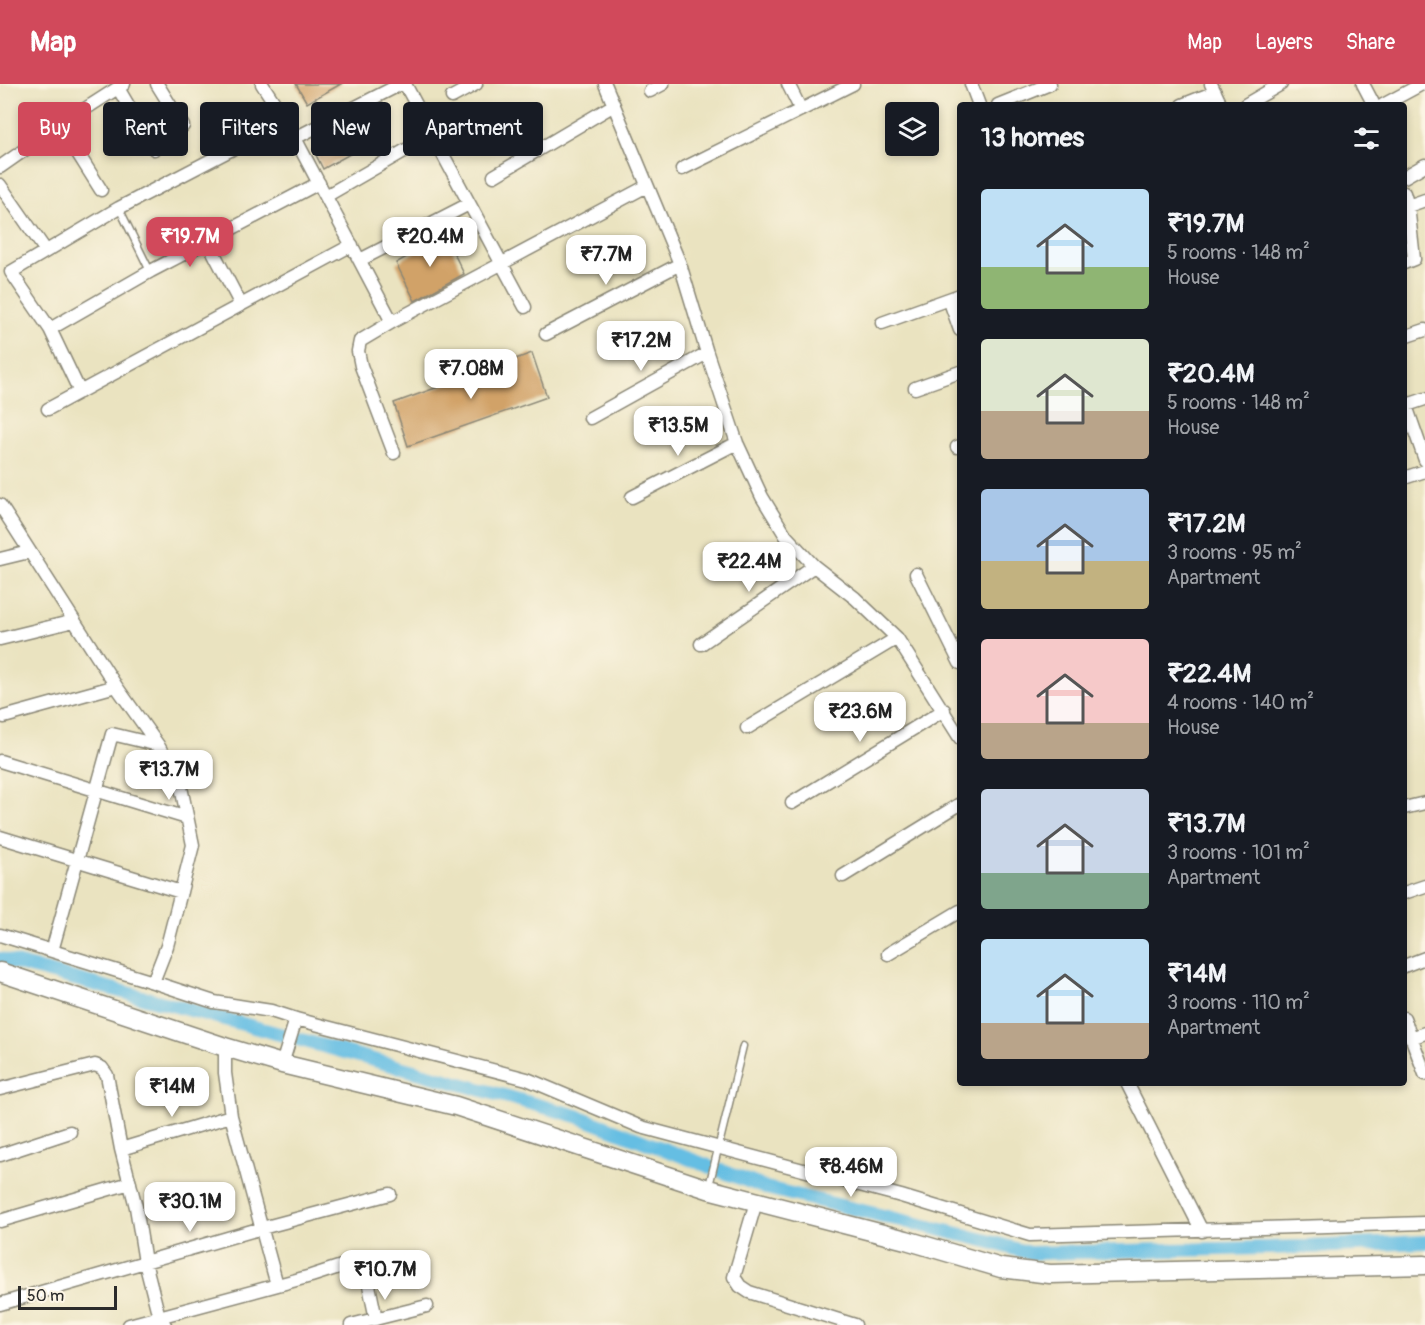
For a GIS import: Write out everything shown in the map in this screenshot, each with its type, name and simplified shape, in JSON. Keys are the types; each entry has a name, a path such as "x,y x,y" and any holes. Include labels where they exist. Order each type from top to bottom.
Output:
{"street":[{"path":"158,84 169,102"},
{"path":"262,84 273,102"},
{"path":"299,136 403,84 413,102"},
{"path":"452,98 476,84"},
{"path":"605,84 680,264 738,443 762,497 786,536 814,566 855,598 897,638 957,733"},
{"path":"650,91 663,84"},
{"path":"788,84 801,110"},
{"path":"682,169 853,84"},
{"path":"971,84 978,102"},
{"path":"1005,102 1050,84"},
{"path":"1250,102 1281,84"},
{"path":"1363,84 1372,102"},
{"path":"1389,102 1422,84"},
{"path":"91,105 121,86 129,102"},
{"path":"1187,102 1213,88 1220,102"},
{"path":"494,176 614,105"},
{"path":"299,146 392,322"},
{"path":"326,196 403,152"},
{"path":"0,167 18,154"},
{"path":"80,156 101,190"},
{"path":"81,392 50,329 5,274 119,208 218,156"},
{"path":"443,156 525,307"},
{"path":"1407,175 1425,165"},
{"path":"50,329 151,272 319,183"},
{"path":"0,185 46,251"},
{"path":"394,453 361,366 358,351 360,341 647,186"},
{"path":"1408,206 1425,200"},
{"path":"1407,203 1414,259"},
{"path":"360,260 469,204"},
{"path":"208,242 241,305"},
{"path":"48,409 352,245"},
{"path":"546,334 680,264"},
{"path":"882,323 954,297 957,314"},
{"path":"1407,336 1425,330"},
{"path":"590,418 707,353"},
{"path":"915,388 957,373"},
{"path":"1407,404 1425,399"},
{"path":"1407,410 1425,460"},
{"path":"632,497 738,443"},
{"path":"1407,477 1425,471"},
{"path":"0,505 116,686 158,745 181,787 194,845 167,946 153,982"},
{"path":"0,559 29,552"},
{"path":"701,644 814,566"},
{"path":"916,574 957,657"},
{"path":"0,639 74,621"},
{"path":"747,728 897,638"},
{"path":"3,717 116,686"},
{"path":"792,802 944,710"},
{"path":"52,951 112,734 158,745"},
{"path":"0,761 187,818"},
{"path":"1407,807 1425,803"},
{"path":"843,876 957,806"},
{"path":"0,837 181,892"},
{"path":"1407,892 1425,886"},
{"path":"888,954 957,913"},
{"path":"0,935 214,1002 271,1011 527,1079 641,1127 901,1196 1030,1235 1425,1223"},
{"path":"1407,965 1425,958"},
{"path":"0,972 226,1054 283,1059 456,1106 709,1185 756,1202 906,1240 1001,1268 1050,1274 1425,1265"},
{"path":"283,1059 296,1019"},
{"path":"1407,1027 1425,1074"},
{"path":"1411,1038 1425,1033"},
{"path":"226,1054 225,1073 231,1116 277,1286"},
{"path":"0,1089 95,1065 102,1068 107,1075 121,1149 136,1207 145,1262 162,1321"},
{"path":"1129,1086 1202,1231"},
{"path":"121,1149 231,1116"},
{"path":"0,1155 70,1132"},
{"path":"0,1221 130,1183"},
{"path":"0,1304 262,1228 390,1194"},
{"path":"756,1202 734,1277 740,1286 749,1292 855,1325"},
{"path":"129,1325 162,1321 351,1263 359,1264 366,1271 376,1318"},
{"path":"351,1325 427,1306"}],"lane":[{"path":"119,208 151,272"},
{"path":"709,1185 743,1046"}],"building":[{"path":"296,84 341,84 307,103"},
{"path":"316,156 346,156 323,169"},
{"path":"445,235 464,274 415,301 396,263"},
{"path":"532,353 547,397 408,446 394,403"}],"waterway":[{"path":"0,959 577,1116 766,1188 984,1240 1029,1253 1425,1242"}]}
